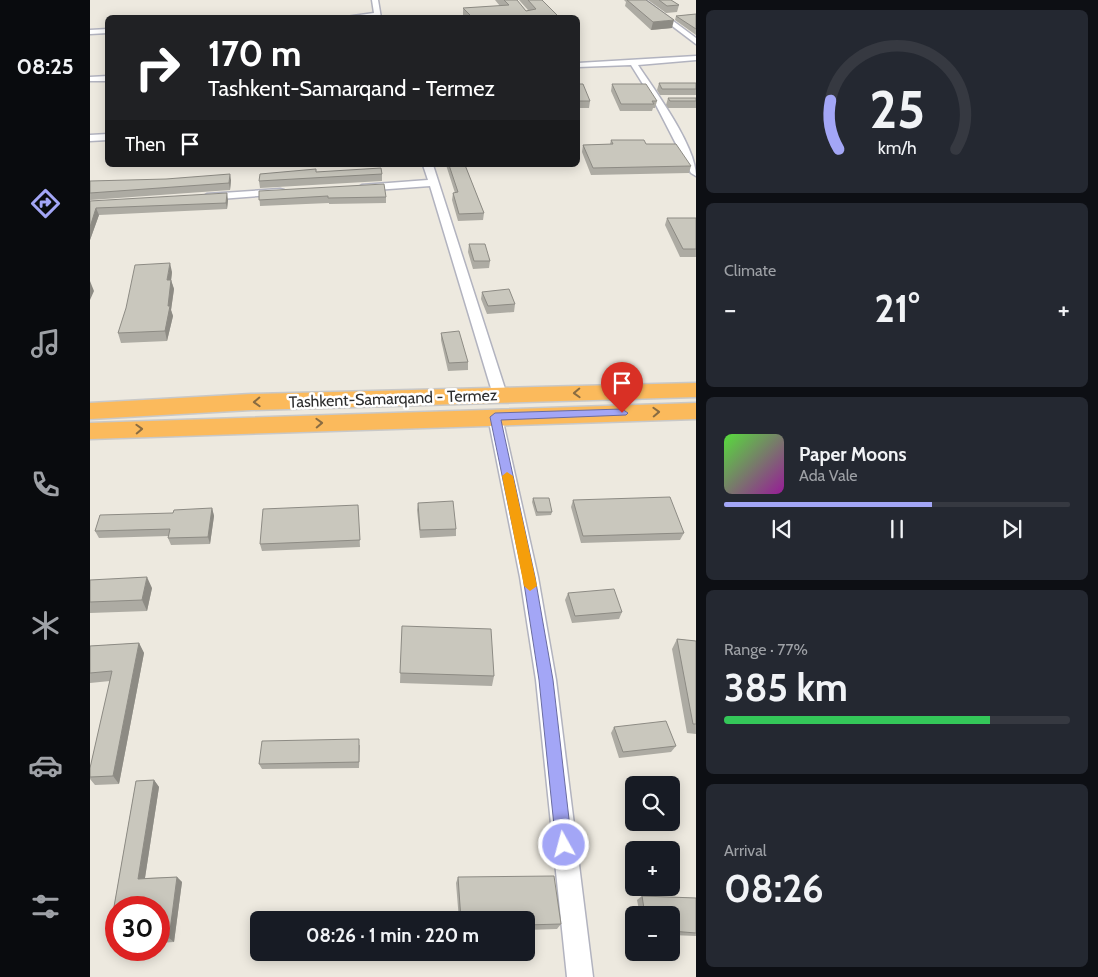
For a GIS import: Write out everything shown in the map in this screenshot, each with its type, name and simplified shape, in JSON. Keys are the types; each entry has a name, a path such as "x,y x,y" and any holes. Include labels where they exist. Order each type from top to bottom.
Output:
{"highway":[{"name":"Tashkent-Samarqand - Termez","path":"90,431 497,406 696,390"},
{"name":"Tashkent-Samarqand - Termez","path":"90,411 251,402 696,411"}],"street":[{"path":"374,0 378,15"},
{"path":"641,0 696,42"},
{"path":"663,17 679,16"},
{"path":"90,32 105,31"},
{"path":"580,65 696,58"},
{"path":"633,63 662,100 696,173"},
{"path":"90,79 105,78"},
{"path":"90,138 105,137"},
{"path":"429,167 497,406 529,577 546,680 580,977"},
{"path":"346,188 434,183"},
{"path":"198,197 287,192"}],"building":[{"path":"504,0 517,0 526,11 536,9 528,0 542,0 557,15 470,15 463,8 509,5"},
{"path":"627,0 646,0 674,20 653,22"},
{"path":"659,0 671,0 679,5 667,6"},
{"path":"696,14 696,29 676,16"},
{"path":"659,83 696,83 696,89 662,89"},
{"path":"580,84 583,84 590,101 580,101"},
{"path":"612,84 646,84 657,101 652,101 654,104 621,104"},
{"path":"668,98 696,98 696,101 670,101"},
{"path":"611,140 644,140 646,144 676,144 691,166 593,168 583,145 613,144"},
{"path":"450,167 466,167 484,213 459,214 453,193 458,192"},
{"path":"381,168 382,174 259,181 260,174 316,169 316,172"},
{"path":"230,174 229,183 90,193 90,181 166,179"},
{"path":"384,184 386,197 328,198 328,196 259,200 259,191"},
{"path":"227,193 226,203 96,208 90,227 90,201"},
{"path":"667,218 696,218 696,249 683,249"},
{"path":"469,244 485,244 490,261 474,261"},
{"path":"170,263 167,280 171,280 168,306 170,306 165,331 118,333 126,308 135,265"},
{"path":"509,289 515,304 488,306 482,292"},
{"path":"459,331 468,362 449,363 441,333"},
{"path":"670,497 684,533 583,536 573,500"},
{"path":"533,498 549,498 552,512 537,512"},
{"path":"453,501 456,529 420,530 418,503"},
{"path":"358,505 360,540 260,544 263,509"},
{"path":"212,508 208,537 168,538 170,529 95,531 100,515 173,513 174,510"},
{"path":"147,577 142,600 90,602 90,580"},
{"path":"614,589 622,612 575,616 568,593"},
{"path":"402,626 491,629 494,676 400,673"},
{"path":"677,639 696,641 696,724 693,724"},
{"path":"139,643 113,776 90,777 90,768 112,671 90,673 90,646"},
{"path":"666,721 676,746 623,752 614,727"},
{"path":"359,739 359,762 259,764 262,741"},
{"path":"154,780 138,879 177,877 170,930 170,896 116,896 136,781"},
{"path":"554,876 561,924 535,925 535,911 460,911 458,877"},
{"path":"642,896 696,898 696,933 680,932 680,906 644,906"}],"slow traffic":[{"path":"507,476 530,586"}],"route":[{"path":"564,845 546,680 529,577 495,417 622,413"}]}
